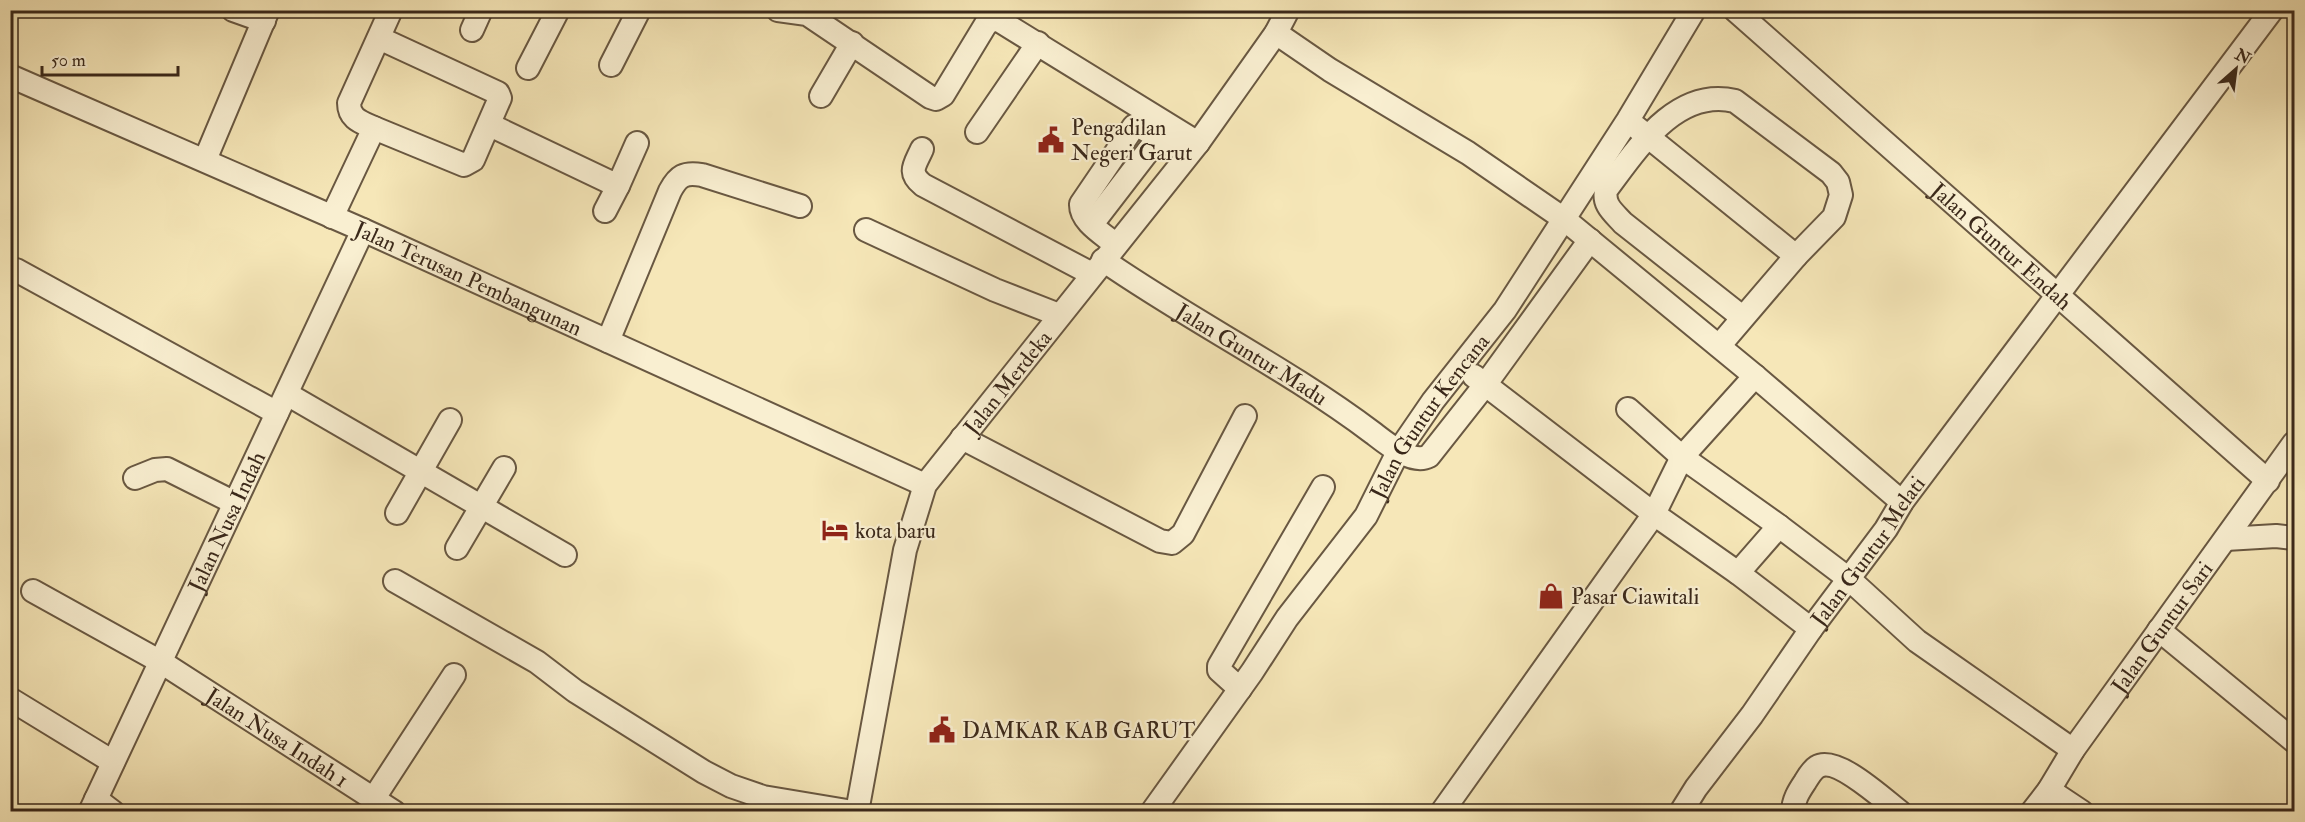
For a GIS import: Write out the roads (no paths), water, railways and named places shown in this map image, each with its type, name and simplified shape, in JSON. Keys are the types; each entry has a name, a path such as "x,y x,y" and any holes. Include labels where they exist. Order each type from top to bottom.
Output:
{"street":[{"path":"205,160 266,16 233,10"},
{"path":"379,38 498,93 500,98 490,125 473,160 464,165 374,128 353,118 349,111 349,103 391,10"},
{"path":"528,68 558,10"},
{"path":"610,65 639,10"},
{"path":"778,10 807,14 930,98 936,99 943,95 986,24 995,18 1038,43 1193,149"},
{"name":"Jalan Merdeka","path":"855,812 905,550 925,485 1193,149 1276,33 1288,10"},
{"name":"Jalan Guntur Kencana","path":"1152,812 1240,689 1287,618 1366,516 1398,452 1460,366 1505,310 1628,120 1694,10"},
{"name":"Jalan Guntur Endah","path":"1735,10 2268,481"},
{"name":"Jalan Guntur Melati","path":"1681,812 1811,629 1886,529 1902,502 2272,10"},
{"path":"1276,33 1330,70 1468,153 1564,219 1755,375 1902,502"},
{"path":"821,96 852,43"},
{"path":"977,132 1038,43"},
{"name":"Jalan Terusan Pembangunan","path":"10,76 363,230 925,485"},
{"path":"1719,346 1742,317 1833,217 1841,195 1838,182 1831,173 1736,101 1720,97 1691,104 1646,136 1606,190 1605,198 1607,204 1623,223 1742,317"},
{"path":"1628,120 1796,256"},
{"path":"490,125 618,186"},
{"path":"332,217 374,128"},
{"path":"1104,259 1092,224 1158,137 1193,149"},
{"path":"605,211 637,143"},
{"path":"922,149 913,171 914,178 923,185 1104,259"},
{"path":"608,341 670,191 679,176 702,175 800,206"},
{"name":"Jalan Nusa Indah","path":"100,807 114,762 363,230"},
{"path":"866,230 995,290 1059,315"},
{"path":"1398,452 1422,458 1429,456 1485,385 1590,240"},
{"name":"Jalan Guntur Madu","path":"1104,259 1150,292 1331,402 1398,452"},
{"path":"16,270 282,404 422,471 481,508 565,555"},
{"path":"1460,366 1654,514 1738,573 1811,629"},
{"path":"1442,812 1654,514 1682,457 1755,375"},
{"path":"1628,409 1682,457 1849,579 1917,641 2073,750"},
{"path":"962,438 1160,541 1172,543 1183,534 1245,416"},
{"path":"397,513 450,420"},
{"name":"Jalan Guntur Sari","path":"2032,812 2049,790 2073,750 2295,443"},
{"path":"457,548 504,468"},
{"path":"135,478 155,470 167,469 235,503"},
{"path":"1240,689 1219,670 1219,666 1323,487"},
{"path":"1738,573 1779,526"},
{"path":"2226,539 2276,536 2295,538"},
{"path":"394,580 537,662 575,691 704,772 731,786 763,797 855,812"},
{"name":"Jalan Nusa Indah 1","path":"33,591 161,662 394,812"},
{"path":"2159,630 2295,741"},
{"path":"374,798 454,675"},
{"path":"10,699 114,762"},
{"path":"1793,812 1796,796 1814,770 1818,766 1827,764 1841,768 1900,812"},
{"path":"2049,790 2082,812"}],"place":[{"name":"Pengadilan Negeri Garut","path":"1051,140"},
{"name":"kota baru","path":"835,530"},
{"name":"Pasar Ciawitali","path":"1551,596"},
{"name":"DAMKAR KAB GARUT","path":"942,730"}]}
